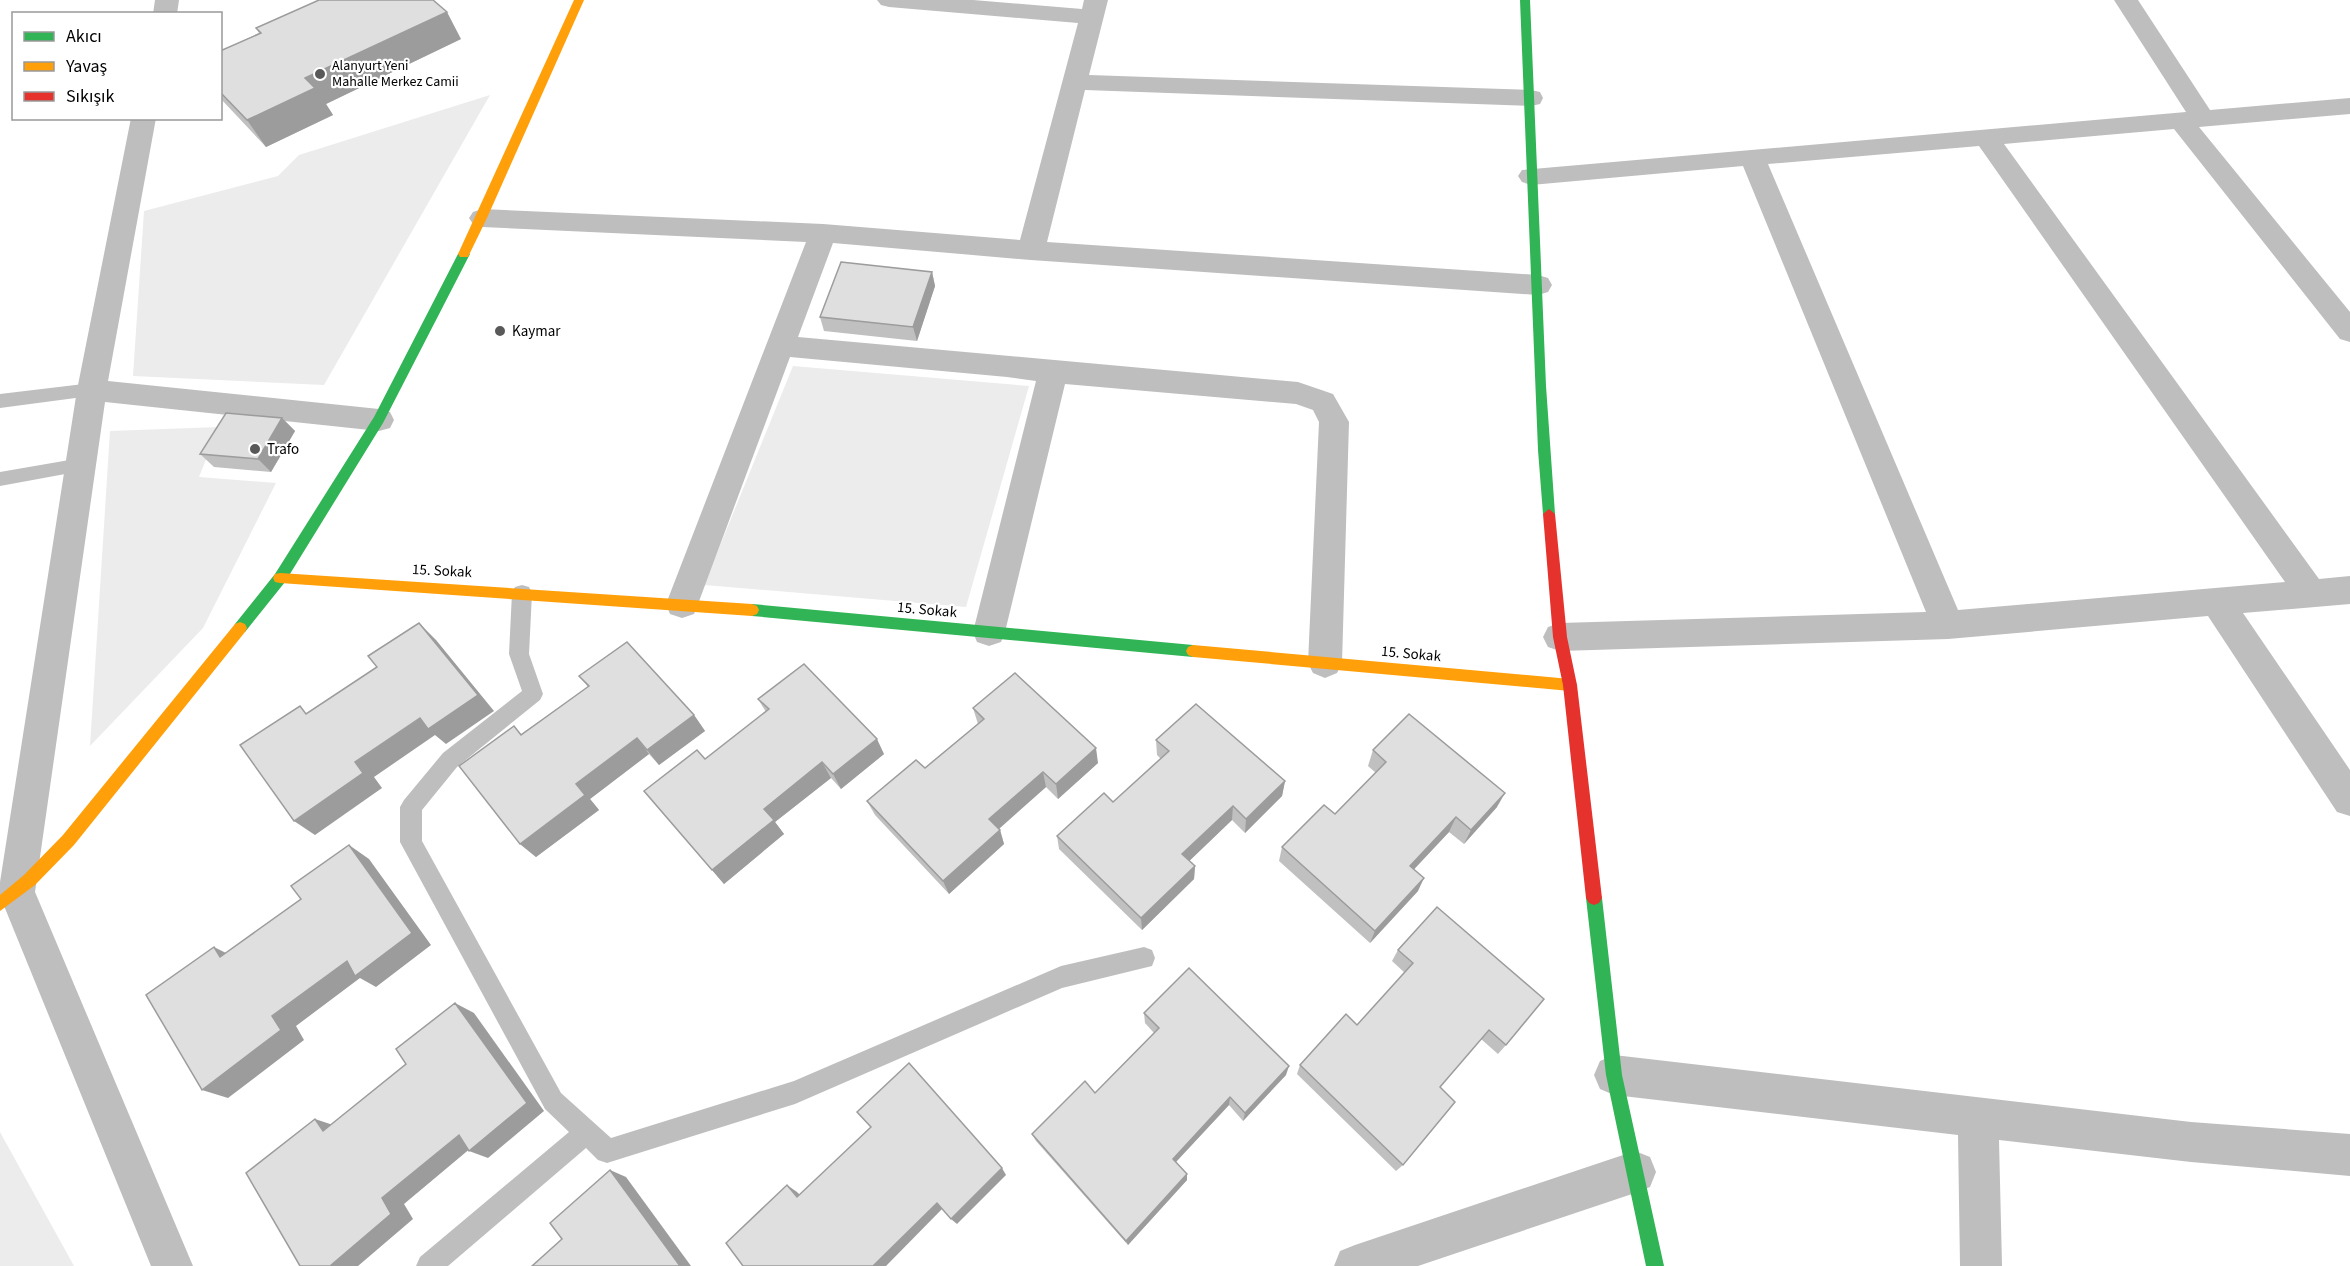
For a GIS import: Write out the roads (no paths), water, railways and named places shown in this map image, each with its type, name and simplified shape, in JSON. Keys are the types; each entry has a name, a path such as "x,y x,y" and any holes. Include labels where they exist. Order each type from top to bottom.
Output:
{"street":[{"path":"9,898 52,859 153,738 280,578 379,420 482,218 579,0"},
{"path":"889,0 1093,8 1031,250"},
{"path":"1526,0 1531,98 1531,176 1545,467 1560,637 1570,685 1614,1075 1656,1266"},
{"path":"2126,0 2192,120 2350,332"},
{"path":"1074,82 1531,98"},
{"path":"1531,176 2350,107"},
{"path":"144,120 92,390 9,898 172,1266"},
{"path":"1986,138 2311,593"},
{"path":"1752,157 1948,625"},
{"path":"482,218 823,233 1031,250 1538,285"},
{"path":"682,604 823,233"},
{"path":"780,346 1298,393 1323,402 1334,422 1324,663"},
{"path":"989,633 1053,372"},
{"path":"92,390 379,420"},
{"name":"15. Sokak","path":"280,578 682,604 1570,685"},
{"path":"1560,637 1948,625 2350,590"},
{"path":"2217,602 2350,800"},
{"path":"1614,1075 2191,1142 2350,1155"},
{"path":"1978,1118 1981,1266"},
{"path":"1355,1266 1635,1172"}],"lane":[{"path":"0,401 92,390"},
{"path":"0,480 81,465"},
{"path":"522,593 519,654 533,694 450,760 411,807 411,842 553,1101 607,1151 795,1092 1061,977 1144,958"},
{"path":"429,1266 586,1133"}],"place":[{"name":"Alanyurt Yeni Mahalle Merkez Camii","path":"320,74"},
{"name":"Kaymar","path":"500,331"},
{"name":"Trafo","path":"255,449"}]}
